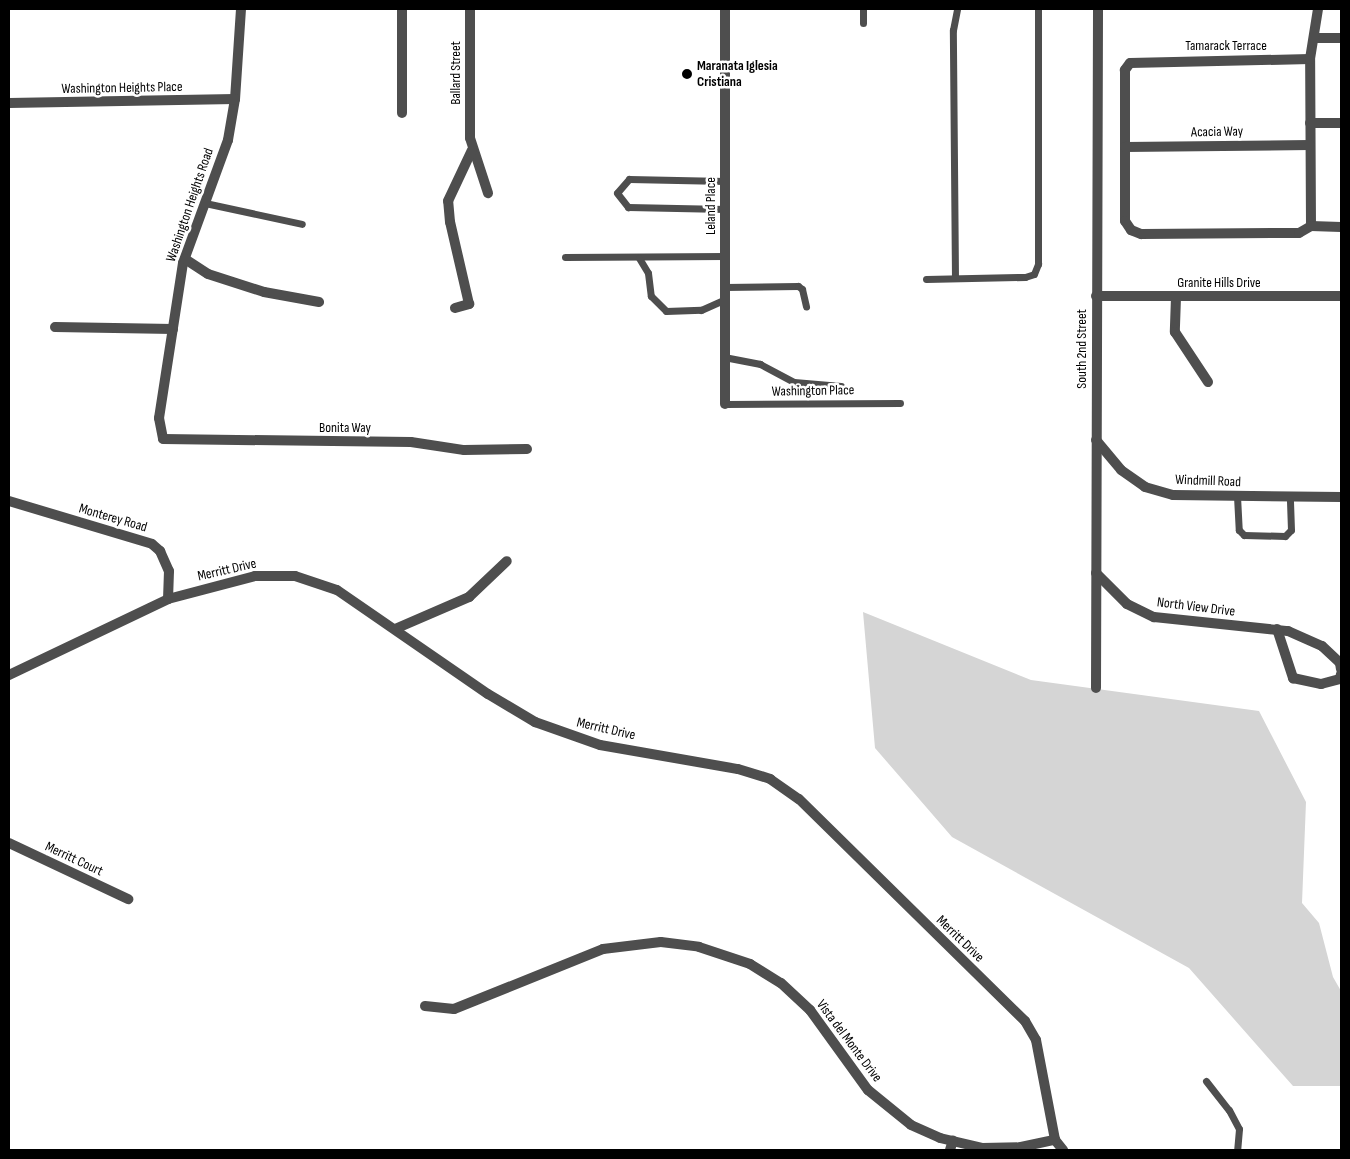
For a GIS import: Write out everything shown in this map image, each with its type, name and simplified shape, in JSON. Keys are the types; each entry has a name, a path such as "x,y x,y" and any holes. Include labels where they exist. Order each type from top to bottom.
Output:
{"street":[{"name":"Washington Heights Road","path":"163,439 160,418 185,259 228,140 235,99 241,9"},
{"path":"402,9 402,113"},
{"name":"Ballard Street","path":"470,9 470,138 472,150 477,155 488,193"},
{"name":"Leland Place","path":"724,9 725,404"},
{"name":"South 2nd Street","path":"1096,688 1098,9"},
{"path":"1312,226 1310,59 1318,9"},
{"path":"1314,38 1341,38"},
{"name":"Tamarack Terrace","path":"1124,147 1125,70 1130,63 1141,61 1310,59"},
{"name":"Washington Heights Place","path":"9,103 235,99"},
{"path":"1310,123 1341,123"},
{"name":"Acacia Way","path":"1124,147 1310,145"},
{"path":"1124,147 1125,221 1131,230 1140,234 1299,234 1312,226 1341,227"},
{"path":"455,308 469,304 450,222 448,201 472,150"},
{"path":"185,259 208,274 255,289 319,302"},
{"name":"Granite Hills Drive","path":"1096,296 1341,296"},
{"path":"1176,297 1175,332 1208,382"},
{"path":"55,327 173,330"},
{"name":"Bonita Way","path":"163,439 411,442 464,450 527,449"},
{"name":"Windmill Road","path":"1096,439 1121,470 1146,486 1173,495 1341,497"},
{"name":"Monterey Road","path":"9,501 152,544 160,551 169,570 168,599"},
{"path":"395,629 469,597 508,561"},
{"name":"North View Drive","path":"1096,573 1127,604 1154,617 1277,629 1299,634 1322,646 1340,663 1341,669"},
{"name":"Merritt Drive","path":"9,675 168,599 255,576 295,576 337,590 488,694 557,731 600,745 749,771 790,791 1024,1021 1036,1040 1055,1140 1062,1150"},
{"path":"1277,629 1293,678 1321,684 1340,679 1341,674"},
{"name":"Merritt Court","path":"9,843 128,899"},
{"name":"Vista del Monte Drive","path":"425,1006 454,1009 603,950 622,945 660,942 716,951 762,969 781,983 810,1010 868,1090 887,1109 925,1132 982,1148 1021,1147 1055,1140"},
{"path":"950,1150 953,1140"}],"lane":[{"path":"863,9 863,23"},
{"path":"955,278 953,30 957,9"},
{"path":"926,279 1025,277 1034,274 1038,264 1038,9"},
{"path":"725,181 629,180 617,193 628,207 725,209"},
{"path":"205,203 302,224"},
{"path":"565,257 725,256"},
{"path":"639,258 648,273 650,296 666,311 701,310 726,299"},
{"path":"725,287 798,286 802,289 806,306"},
{"path":"724,357 760,364 794,382 841,386"},
{"name":"Washington Place","path":"725,404 900,403"},
{"path":"1237,496 1239,530 1244,535 1285,536 1291,530 1290,496"},
{"path":"1206,1081 1229,1110 1239,1129 1237,1150"}],"shaded area":[{"path":"863,612 1031,680 1259,711 1306,802 1302,903 1319,923 1333,977 1341,991 1341,1086 1293,1086 1189,968 952,837 875,748"}],"place":[{"name":"Maranata Iglesia Cristiana","path":"687,74"}]}
